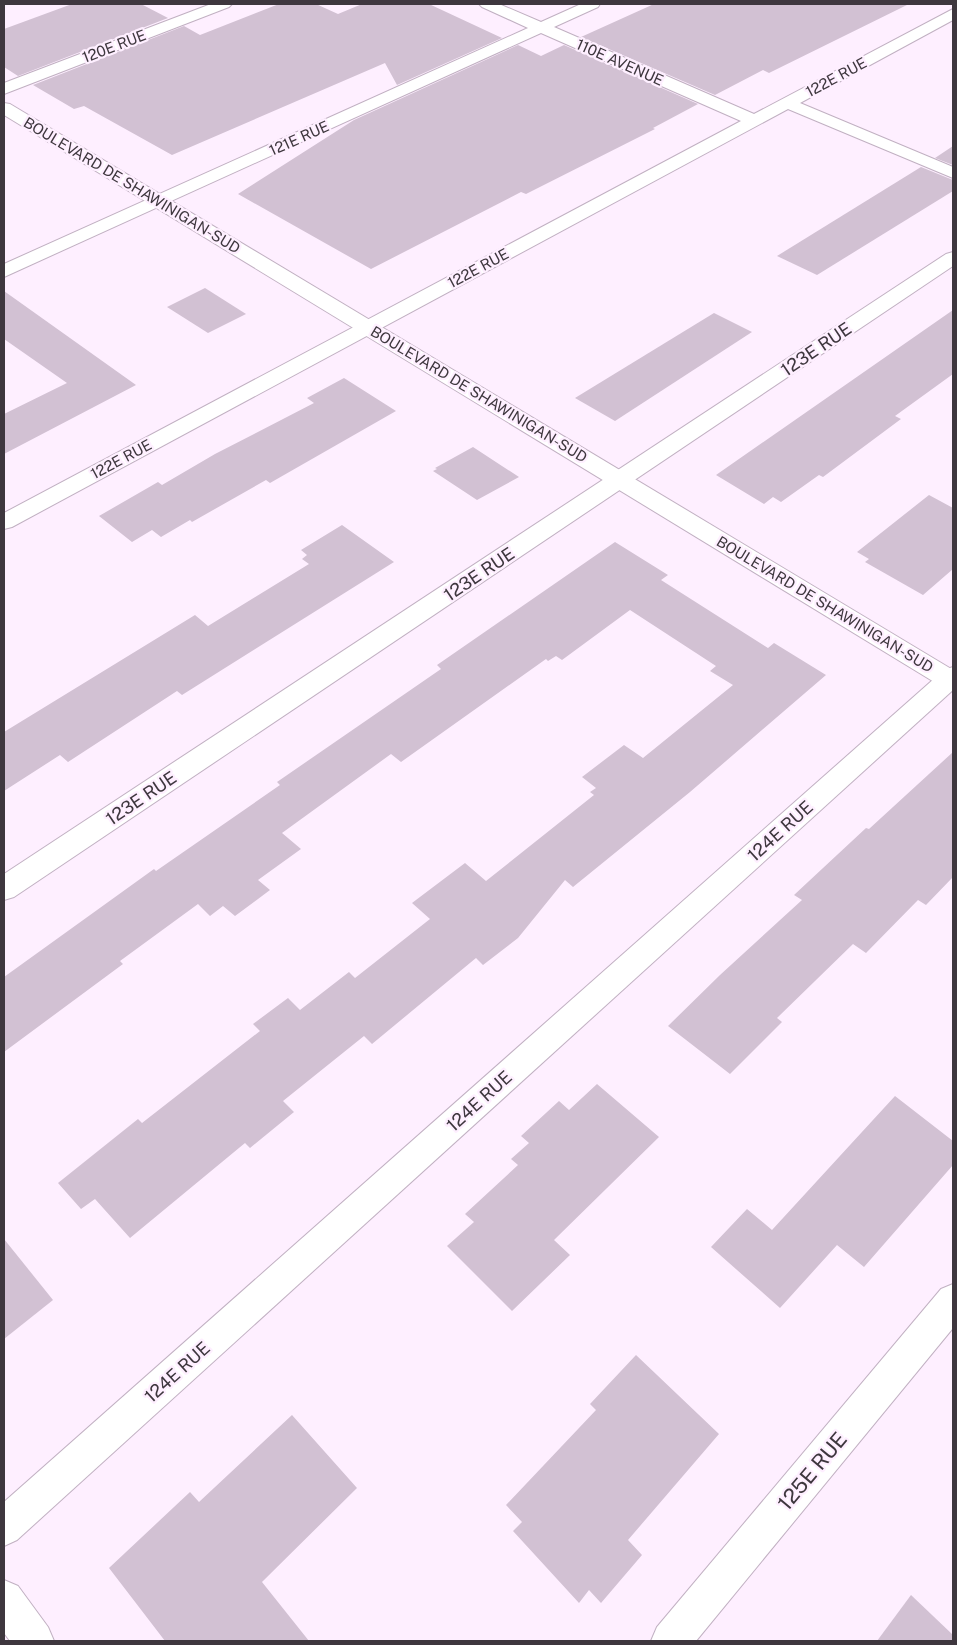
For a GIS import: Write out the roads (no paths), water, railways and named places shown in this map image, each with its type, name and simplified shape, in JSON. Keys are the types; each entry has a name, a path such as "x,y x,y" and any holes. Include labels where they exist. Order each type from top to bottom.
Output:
{"street":[{"name":"120E RUE","path":"4,89 224,4"},
{"name":"110E AVENUE","path":"487,4 754,120"},
{"name":"121E RUE","path":"4,271 593,4"},
{"name":"122E RUE","path":"4,522 953,14"},
{"path":"787,103 953,174"},
{"name":"BOULEVARD DE SHAWINIGAN-SUD","path":"4,108 952,679"},
{"name":"123E RUE","path":"4,889 953,258"},
{"name":"124E RUE","path":"4,1527 952,679"},
{"name":"125E RUE","path":"670,1641 953,1302"},
{"path":"4,1600 34,1641"}]}
